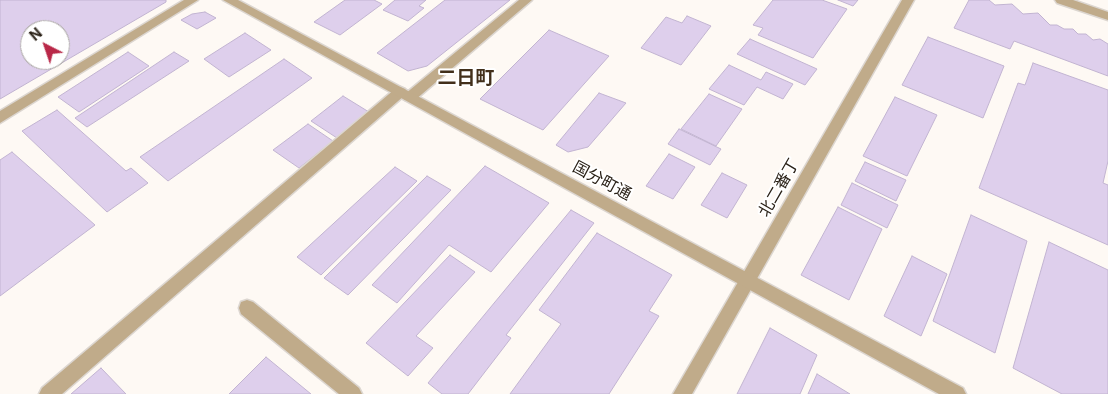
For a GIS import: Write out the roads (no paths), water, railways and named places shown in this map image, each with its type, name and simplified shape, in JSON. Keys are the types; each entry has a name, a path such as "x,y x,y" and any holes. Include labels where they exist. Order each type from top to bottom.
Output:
{"street":[{"path":"0,118 192,0"},
{"name":"国分町通","path":"229,0 957,394"},
{"path":"48,394 405,95 526,0"},
{"name":"北二番丁","path":"682,394 908,0"},
{"path":"1061,0 1108,16"},
{"path":"247,308 353,394"}],"district":[{"name":"二日町","path":"466,78"}]}
